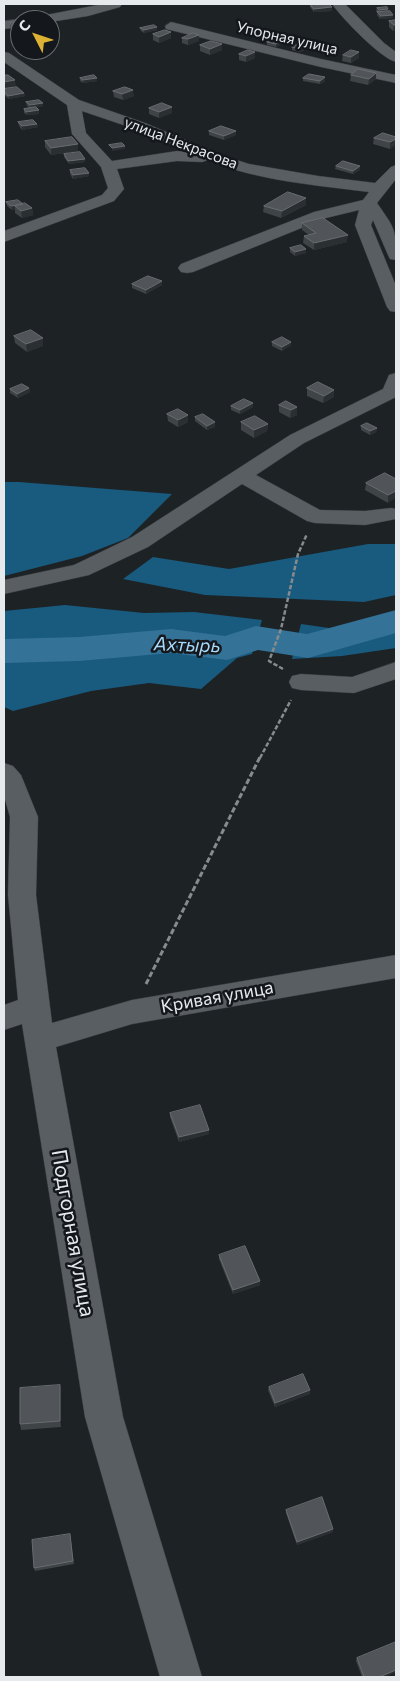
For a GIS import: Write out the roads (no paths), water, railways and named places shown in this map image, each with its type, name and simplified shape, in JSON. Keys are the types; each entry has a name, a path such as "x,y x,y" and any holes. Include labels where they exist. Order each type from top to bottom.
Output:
{"street":[{"path":"60,17 88,12 116,4"},
{"path":"338,4 379,46 396,58"},
{"name":"Упорная улица","path":"171,26 396,80"},
{"name":"улица Некрасова","path":"4,56 74,103 140,126 216,158 246,168 318,182 379,188"},
{"path":"4,237 108,198 116,189 108,166 79,134 74,103"},
{"path":"108,166 177,156 216,158"},
{"path":"396,170 379,188 369,203 363,225 396,307"},
{"path":"369,203 385,226 396,255"},
{"path":"188,268 320,215 369,203"},
{"path":"4,586 81,570 140,542 297,439 392,392 396,379"},
{"path":"241,475 315,516 365,518 391,514"},
{"path":"301,682 354,685 396,670"},
{"name":"Подгорная улица","path":"8,776 24,818 22,895 26,1021 104,1417 181,1677"},
{"name":"Кривая улица","path":"26,1021 132,1012 396,966"}],"waterway":[{"name":"Ахтырь","path":"4,651 79,649 171,641 227,648 256,638 308,646 396,621"}]}
